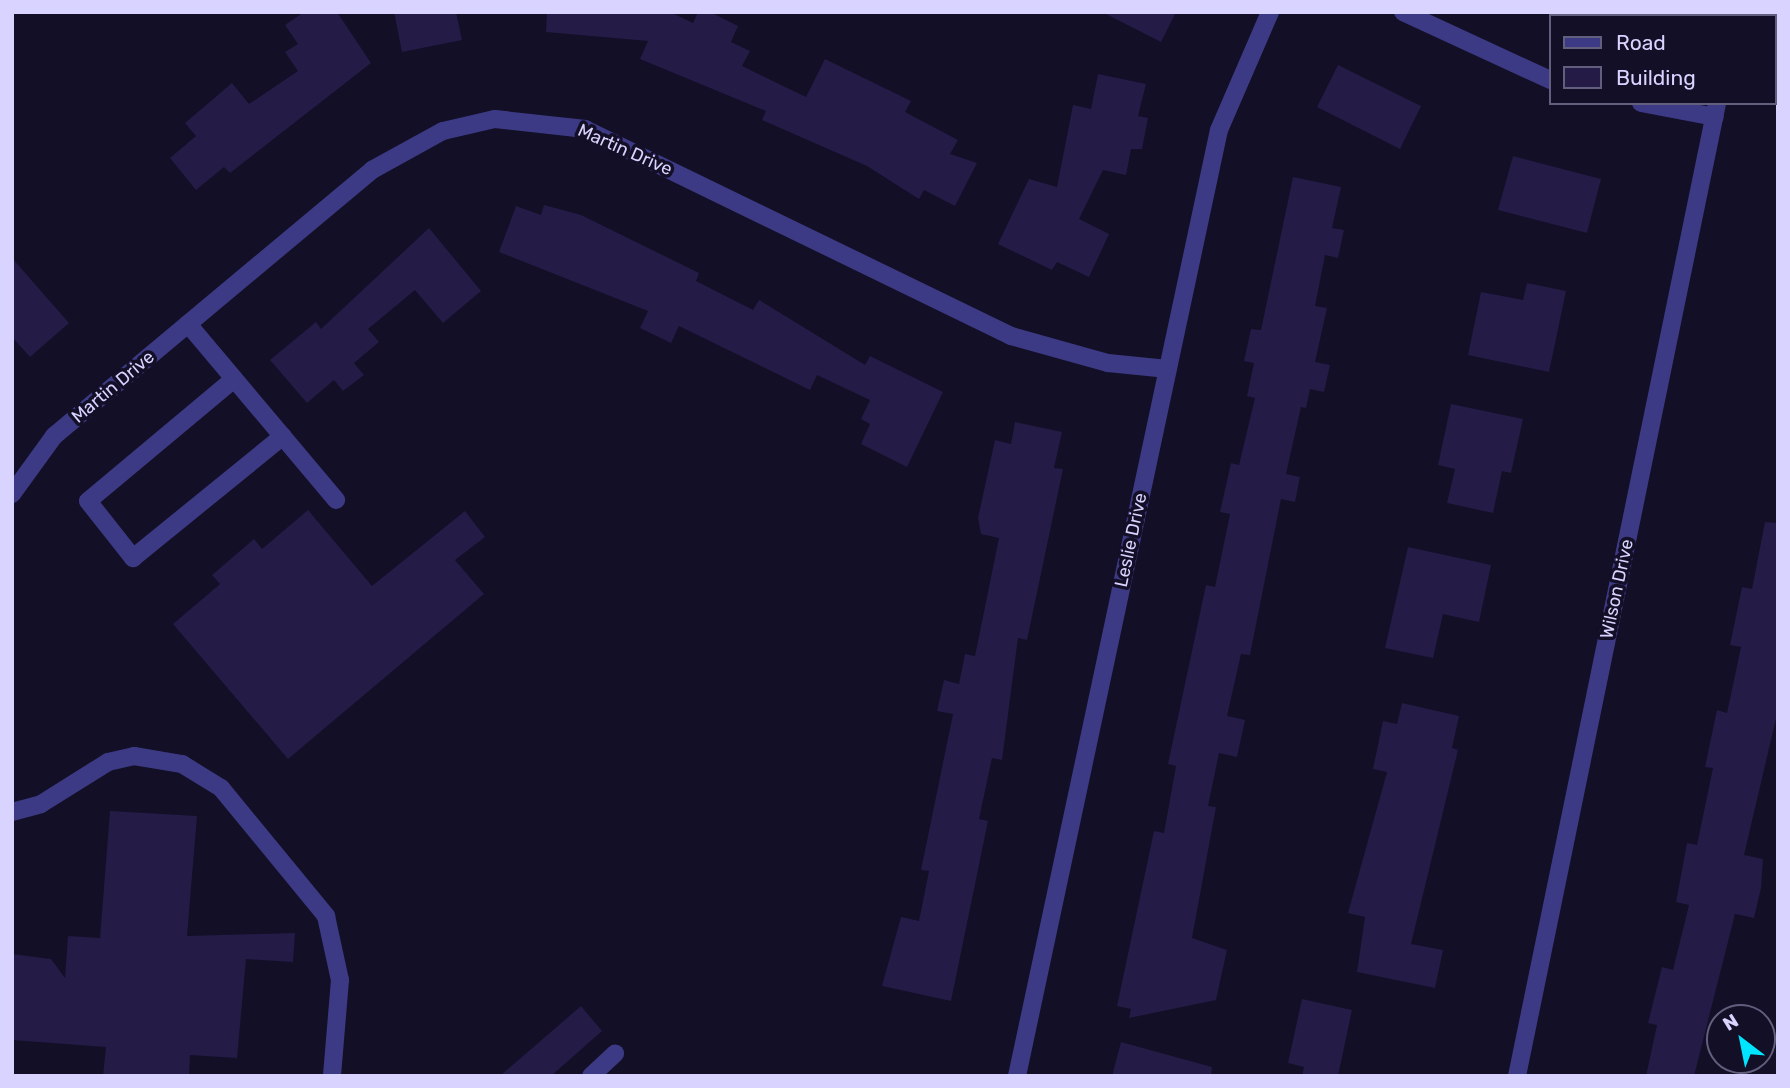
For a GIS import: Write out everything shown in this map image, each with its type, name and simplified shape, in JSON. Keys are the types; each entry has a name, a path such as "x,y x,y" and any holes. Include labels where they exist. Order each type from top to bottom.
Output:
{"street":[{"name":"Leslie Drive","path":"1017,1076 1219,130 1270,12"},
{"path":"1403,12 1548,79"},
{"path":"1662,105 1716,110"},
{"name":"Wilson Drive","path":"1517,1076 1716,110"},
{"name":"Martin Drive","path":"12,494 54,436 391,156 443,131 520,118 585,129 1011,336 1108,363 1168,369"},
{"path":"188,324 336,500"},
{"path":"234,379 88,501 133,558 283,436"},
{"path":"12,813 41,804 108,762 135,755 182,764 221,788 326,916 341,980 332,1076"},
{"path":"591,1076 615,1054"}],"building":[{"path":"304,12 337,12 371,63 230,173 224,167 196,190 170,158 196,136 185,123 232,83 249,104 298,71 285,52 298,44 285,25"},
{"path":"394,12 456,12 462,40 402,52"},
{"path":"547,12 670,12 693,23 698,12 710,12 738,26 731,42 750,51 742,66 806,97 825,59 911,101 905,112 958,140 950,154 977,163 955,206 924,190 919,199 867,166 762,120 766,111 640,59 648,41 546,32"},
{"path":"1102,12 1176,12 1161,42"},
{"path":"1338,65 1421,106 1400,149 1317,107"},
{"path":"1098,74 1146,84 1138,116 1148,118 1142,149 1131,149 1126,175 1103,170 1079,219 1109,234 1089,277 1057,262 1052,270 998,244 1029,179 1057,187 1073,105 1091,109"},
{"path":"1513,156 1601,179 1587,233 1498,210"},
{"path":"1293,177 1341,187 1332,228 1344,230 1338,258 1325,255 1315,306 1327,308 1315,362 1330,365 1324,392 1310,389 1306,408 1301,407 1286,474 1300,477 1295,502 1281,499 1250,655 1241,654 1227,716 1245,720 1237,757 1219,753 1208,806 1216,807 1192,938 1227,950 1216,1000 1129,1018 1131,1009 1117,1006 1154,831 1164,833 1176,766 1168,764 1206,585 1215,587 1230,514 1220,512 1231,463 1239,465 1255,398 1247,396 1254,363 1244,361 1251,329 1261,330"},
{"path":"544,205 581,215 699,273 696,281 753,310 759,300 865,365 870,356 943,392 907,467 861,444 870,424 861,419 870,400 817,375 810,390 679,326 671,343 640,328 648,311 499,252 516,206 541,215"},
{"path":"429,228 481,291 443,323 415,290 368,329 379,342 354,363 364,375 343,391 334,380 307,403 270,360 316,322 321,329"},
{"path":"12,258 69,323 30,357 12,337"},
{"path":"1527,283 1566,291 1549,372 1468,355 1481,292 1523,300"},
{"path":"1451,404 1523,419 1511,473 1502,471 1493,513 1447,503 1455,469 1438,465"},
{"path":"1015,422 1062,432 1054,468 1063,469 1027,640 1018,638 1002,760 992,758 979,819 988,821 951,1001 882,986 901,917 919,921 929,871 921,870 953,714 937,711 944,680 959,684 965,654 975,656 999,538 981,534 978,518 995,440 1011,444"},
{"path":"308,510 372,586 465,511 485,537 455,560 484,594 288,759 173,624 220,584 212,575 254,539 262,549"},
{"path":"1765,522 1778,523 1778,710 1744,855 1763,859 1761,888 1754,918 1735,914 1712,1004 1706,1004 1706,1029 1694,1076 1646,1076 1657,1025 1648,1023 1662,967 1673,970 1689,905 1676,902 1687,843 1697,845 1713,768 1705,767 1717,710 1727,713 1741,647 1730,645 1742,587 1752,589"},
{"path":"1408,547 1491,565 1479,622 1443,614 1433,658 1385,648"},
{"path":"1402,703 1459,716 1452,748 1458,750 1411,944 1443,950 1435,988 1357,972 1365,917 1348,913 1387,772 1373,769 1383,721 1397,724"},
{"path":"110,811 197,816 187,936 295,933 293,962 246,959 237,1058 190,1055 189,1076 103,1076 106,1047 12,1040 12,954 51,959 65,978 68,936 100,938"},
{"path":"1302,999 1352,1010 1338,1076 1302,1076 1304,1067 1288,1063"},
{"path":"581,1006 602,1031 551,1076 500,1076"},
{"path":"1121,1042 1212,1067 1211,1076 1112,1076"}]}
